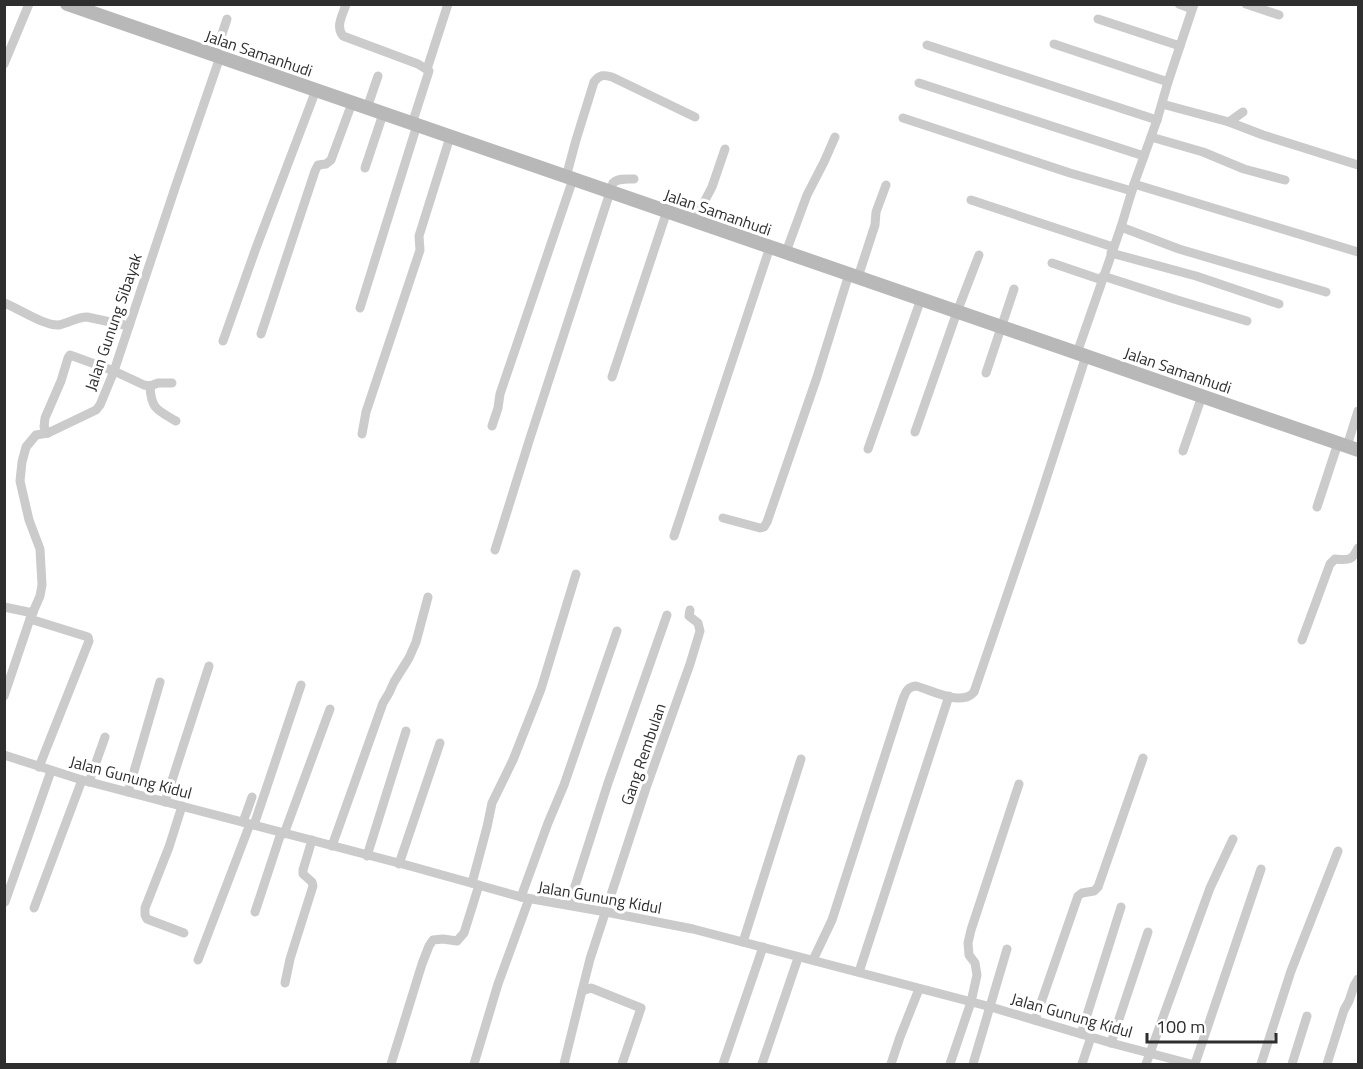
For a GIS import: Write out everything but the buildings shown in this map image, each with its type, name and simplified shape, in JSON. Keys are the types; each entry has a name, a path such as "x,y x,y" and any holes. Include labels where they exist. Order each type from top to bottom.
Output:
{"street":[{"path":"4,64 29,4"},
{"name":"Jalan Samanhudi","path":"67,4 1348,446"},
{"path":"346,4 339,26 343,36 427,69"},
{"path":"360,308 415,124 428,73 427,69 448,4"},
{"path":"813,960 832,920 906,693 911,687 916,686 961,699 970,696 976,686 1036,510 1102,278 1157,120 1193,7 1179,4"},
{"path":"1246,4 1280,15"},
{"name":"Jalan Gunung Sibayak","path":"4,696 42,585 40,549 29,520 20,481 26,447 36,435 48,433 96,410 104,396 218,56 227,19"},
{"path":"1098,19 1180,46"},
{"path":"1054,44 1168,82"},
{"path":"927,45 1157,120"},
{"path":"367,108 378,76"},
{"path":"492,426 500,394 570,178 576,140 594,82 600,76 612,77 695,117"},
{"path":"919,83 1144,156"},
{"path":"223,341 316,90"},
{"path":"261,334 315,171 318,165 326,164 331,160 352,103"},
{"path":"1162,104 1228,122 1359,165"},
{"path":"1228,122 1243,112"},
{"path":"365,168 383,114"},
{"path":"903,118 1133,188 1359,252"},
{"path":"362,434 369,402 420,250 419,236 450,137"},
{"path":"786,252 807,195 835,137"},
{"path":"1151,137 1203,152 1244,169 1285,180"},
{"path":"694,221 712,188 725,149"},
{"path":"495,550 610,192 615,181 634,178"},
{"path":"723,518 760,528 764,527 767,522 853,276 874,225 876,212 886,185"},
{"path":"971,200 1112,250 1279,304"},
{"path":"612,377 667,211"},
{"path":"1121,227 1179,249 1326,292"},
{"path":"674,536 770,247"},
{"path":"915,432 979,255"},
{"path":"1053,263 1246,321"},
{"path":"986,373 1014,289"},
{"path":"868,449 921,299"},
{"path":"4,303 51,324 58,325 87,317 129,326"},
{"path":"48,433 44,427 45,418 69,356 74,355 144,385 172,383"},
{"path":"150,386 157,410 176,420"},
{"path":"1183,451 1202,396"},
{"path":"1317,507 1348,446 1359,411"},
{"path":"1302,640 1330,564 1335,559 1349,560 1354,557 1359,548"},
{"path":"391,1065 429,946 433,940 457,941 464,933 492,803 513,760 541,688 576,574"},
{"path":"332,846 383,703 416,642 428,597"},
{"path":"4,606 88,637 89,641 39,767"},
{"name":"Gang Rembulan","path":"564,1065 590,959 700,631 698,622 690,618 690,610"},
{"path":"569,905 608,783 668,615"},
{"path":"474,1065 548,823 564,785 617,631"},
{"path":"165,802 209,666"},
{"path":"128,792 160,682"},
{"path":"198,960 301,685"},
{"path":"859,972 949,696"},
{"path":"255,912 330,709"},
{"path":"367,856 406,731"},
{"path":"34,908 105,737"},
{"path":"399,864 440,743"},
{"name":"Jalan Gunung Kidul","path":"4,755 85,781 525,898 693,929 991,1007 1193,1065"},
{"path":"1035,1020 1078,896 1094,891 1098,887 1143,758"},
{"path":"743,942 801,759"},
{"path":"5,902 51,771"},
{"path":"950,1065 978,975 975,963 969,955 968,943 971,930 1019,784"},
{"path":"249,824 252,797"},
{"path":"182,806 145,912 147,919 184,933"},
{"path":"1146,1065 1210,888 1233,839"},
{"path":"285,983 290,959 313,886 303,874 312,840"},
{"path":"1261,1065 1291,971 1338,850"},
{"path":"1193,1065 1261,869"},
{"path":"1082,1065 1086,1035 1121,907"},
{"path":"1111,1043 1148,932"},
{"path":"723,1065 763,947"},
{"path":"974,1065 1007,949"},
{"path":"762,1065 798,958"},
{"path":"1327,1065 1344,1010 1359,979"},
{"path":"582,991 591,988 641,1008 622,1065"},
{"path":"891,1065 919,989"},
{"path":"1293,1065 1307,1016"}]}
